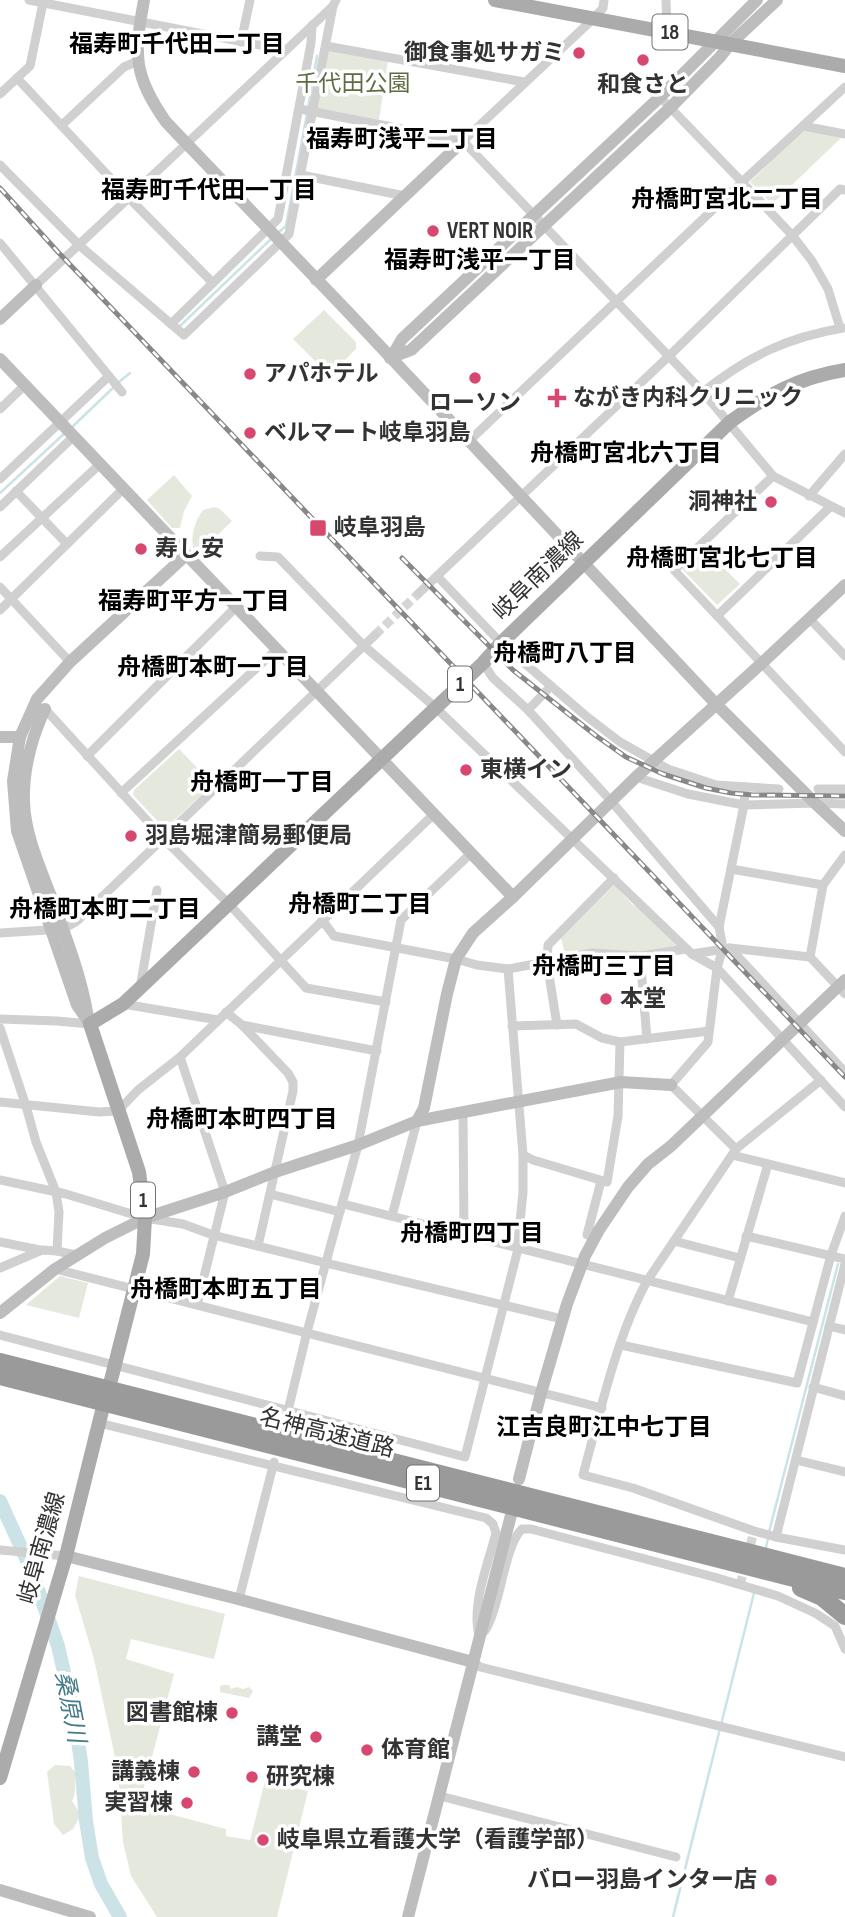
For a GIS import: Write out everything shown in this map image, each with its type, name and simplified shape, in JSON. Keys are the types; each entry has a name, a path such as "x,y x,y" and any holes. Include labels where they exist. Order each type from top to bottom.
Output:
{"highway":[{"name":"名神高速道路","path":"0,1362 845,1577"},
{"name":"名神高速道路","path":"0,1376 845,1591"},
{"path":"751,1552 845,1571"},
{"path":"761,1569 822,1597 845,1616"}],"main road":[{"name":"18","path":"495,0 530,3 593,19 845,66"},
{"name":"岐阜南濃線","path":"90,1024 123,1004 382,760 730,422 760,400 785,387 845,370"},
{"name":"1","path":"90,1024 139,1172 145,1218 143,1254 113,1373"},
{"name":"岐阜南濃線","path":"0,1778 66,1556 101,1417"}],"street":[{"path":"29,0 285,50"},
{"path":"144,0 137,41 138,61 151,101 166,122 716,704 845,831"},
{"path":"241,42 250,0"},
{"path":"316,280 593,19 603,8 604,0"},
{"path":"666,0 667,31"},
{"path":"390,358 402,339 660,97 757,0"},
{"path":"390,358 411,350 671,107 730,44 777,0"},
{"path":"0,94 30,66 43,3"},
{"path":"0,319 335,3"},
{"path":"0,165 79,246 184,335 274,236 326,46 335,3"},
{"path":"175,327 213,283 274,236 289,234 301,175 312,25"},
{"path":"326,46 524,82"},
{"path":"62,125 124,66 138,61"},
{"path":"17,78 213,283"},
{"path":"469,441 742,181 845,87"},
{"path":"660,97 792,235 812,261 828,289 843,328 793,339 772,347 723,376 703,392"},
{"path":"307,110 463,141 703,392 774,476 845,513"},
{"path":"803,126 845,134"},
{"path":"301,175 405,197"},
{"path":"419,593 840,189 845,190"},
{"path":"0,243 116,385 68,430 0,507"},
{"path":"2,364 513,897"},
{"path":"0,409 25,385"},
{"path":"0,479 68,430"},
{"path":"809,496 845,454"},
{"path":"0,557 99,465"},
{"path":"774,476 674,570 845,752"},
{"path":"0,610 122,490"},
{"path":"16,491 67,544"},
{"path":"718,616 830,507"},
{"path":"58,929 17,831 13,781 20,737 37,699 70,662 186,555"},
{"path":"260,556 278,557 363,645 435,707 689,951 717,968 845,1107"},
{"path":"437,576 501,643 586,716 621,742 668,769 716,785 779,789"},
{"path":"392,1216 416,1121 424,1108 456,959 472,933 513,897 653,760 845,585"},
{"path":"0,587 70,662"},
{"path":"87,756 235,608"},
{"path":"810,619 845,656"},
{"path":"0,933 58,929 77,921 375,635"},
{"path":"121,793 276,650"},
{"path":"483,663 493,678 527,710 611,801 719,927 726,948 845,1072"},
{"path":"527,710 551,686"},
{"path":"90,1024 77,1005 58,929 30,838 24,803 26,766 35,732 45,709 306,988 386,1002"},
{"path":"0,737 20,737"},
{"path":"636,777 688,794 744,805 845,804"},
{"path":"719,927 744,805 745,787"},
{"path":"818,789 845,789"},
{"path":"0,1102 100,1112 118,1111 138,1090 180,1057 433,815"},
{"path":"285,1423 358,1144 401,920 470,855"},
{"path":"810,957 823,886 845,855"},
{"path":"731,869 823,886"},
{"path":"557,1025 547,962 548,946 614,878"},
{"path":"140,988 157,890"},
{"path":"322,920 334,936 508,969 592,953 640,956 726,948 810,957 843,987 799,1023 671,1146 648,1164 628,1187 599,1230 581,1264 562,1319 519,1479"},
{"path":"671,1085 708,1042 717,968 726,948"},
{"path":"640,956 646,1039"},
{"path":"0,1335 113,1373 287,1410 465,1457 518,1247 523,1192 523,1155 508,969"},
{"path":"123,1004 218,1020"},
{"path":"226,1012 288,1073 293,1082 258,1246"},
{"path":"0,1020 90,1024"},
{"path":"512,1026 576,1024 601,1038 621,1042 709,1031"},
{"path":"242,1025 377,1051"},
{"path":"0,1028 36,1142 56,1192 59,1212 57,1251"},
{"path":"523,1155 607,1182 618,1116 621,1042"},
{"path":"180,1057 225,1192 197,1305"},
{"path":"821,1080 734,1152 647,1281 635,1304 621,1345 583,1475 634,1488 771,1536 845,1550"},
{"path":"0,1313 76,1255 145,1218 225,1192 416,1121 621,1082 671,1085 703,1115 734,1152 768,1164 845,1183"},
{"path":"463,1111 464,1234"},
{"path":"727,1301 768,1164"},
{"path":"0,1180 56,1192 145,1218 183,1224 214,1235 326,1263 562,1319"},
{"path":"587,1235 601,1181"},
{"path":"270,1194 392,1216 845,1330"},
{"path":"621,1345 797,1383 831,1255 845,1216"},
{"path":"746,1236 845,1259"},
{"path":"674,1241 740,1258"},
{"path":"0,1242 76,1255"},
{"path":"0,1268 42,1250"},
{"path":"771,1536 796,1460 845,1264"},
{"path":"55,1269 602,1408"},
{"path":"814,1387 845,1396"},
{"path":"101,1417 486,1518 493,1524 496,1533 476,1611 479,1637"},
{"path":"796,1460 845,1472"},
{"path":"239,1600 274,1462"},
{"path":"408,1917 511,1516"},
{"path":"479,1637 486,1630 492,1616 513,1540 522,1529 570,1539 755,1589 793,1602 835,1626 845,1649"},
{"path":"0,1550 66,1556 473,1662 480,1667 845,1758"},
{"path":"440,1796 676,1857"},
{"path":"0,1890 84,1916"}],"green space":[{"name":"千代田公園","path":"328,49 388,60 379,120 318,108"},
{"path":"803,130 841,138 772,204 750,182"},
{"path":"324,310 356,342 356,349 334,371 324,370 293,339"},
{"path":"174,475 192,496 184,511 180,528 172,528 147,500"},
{"path":"214,507 220,509 232,521 200,553 201,556 195,553 193,548 193,531 203,510"},
{"path":"704,548 740,584 717,605 682,569"},
{"path":"179,749 213,784 165,829 133,795 134,790"},
{"path":"614,885 677,946 638,952 565,954 561,938"},
{"path":"60,1276 88,1283 79,1318 26,1305"},
{"path":"79,1576 225,1614 214,1659 131,1639 126,1659 174,1674 139,1806 226,1829 226,1836 250,1840 265,1781 308,1791 277,1917 157,1917 131,1876 123,1842 118,1771 94,1659 75,1595"},
{"path":"229,1685 231,1689 249,1687 253,1691 249,1698 220,1692 220,1686"},
{"path":"55,1765 70,1766 76,1773 72,1801 81,1815 73,1829 63,1835 54,1824 47,1772"}],"waterway":[{"path":"308,108 317,56"},
{"path":"279,232 286,226 307,114"},
{"path":"180,326 271,239"},
{"path":"119,382 130,373"},
{"path":"71,428 114,387"},
{"path":"0,493 66,432"},
{"path":"769,1532 838,1264"},
{"name":"桑原川","path":"0,1501 30,1567 58,1646 75,1720 92,1858 101,1884 120,1917"},
{"path":"766,1547 768,1539"},
{"path":"673,1917 754,1593"}],"tunnel":[{"path":"375,635 419,593"},
{"path":"740,1585 754,1531"}],"railway":[{"path":"0,188 845,1077"},
{"path":"402,558 513,670 626,757 663,774 731,793 845,796"}],"place":[{"name":"御食事処サガミ","path":"579,53"},
{"name":"和食さと","path":"643,60"},
{"name":"VERT NOIR","path":"433,231"},
{"name":"アパホテル","path":"250,374"},
{"name":"ローソン","path":"475,378"},
{"name":"ながき内科クリニック","path":"557,398"},
{"name":"ベルマート岐阜羽島","path":"250,433"},
{"name":"洞神社","path":"771,502"},
{"name":"岐阜羽島","path":"318,528"},
{"name":"寿し安","path":"141,549"},
{"name":"東横イン","path":"466,770"},
{"name":"羽島堀津簡易郵便局","path":"131,836"},
{"name":"本堂","path":"606,999"},
{"name":"図書館棟","path":"232,1713"},
{"name":"講堂","path":"316,1737"},
{"name":"体育館","path":"367,1750"},
{"name":"講義棟","path":"194,1772"},
{"name":"研究棟","path":"252,1777"},
{"name":"実習棟","path":"187,1803"},
{"name":"岐阜県立看護大学（看護学部）","path":"263,1840"},
{"name":"バロー羽島インター店","path":"771,1880"}],"district":[{"name":"福寿町千代田二丁目","path":"177,44"},
{"name":"福寿町浅平二丁目","path":"402,139"},
{"name":"福寿町千代田一丁目","path":"209,190"},
{"name":"舟橋町宮北二丁目","path":"727,199"},
{"name":"福寿町浅平一丁目","path":"480,260"},
{"name":"舟橋町宮北六丁目","path":"626,453"},
{"name":"舟橋町宮北七丁目","path":"722,558"},
{"name":"福寿町平方一丁目","path":"194,601"},
{"name":"舟橋町八丁目","path":"565,653"},
{"name":"舟橋町本町一丁目","path":"213,667"},
{"name":"舟橋町一丁目","path":"262,782"},
{"name":"舟橋町二丁目","path":"360,904"},
{"name":"舟橋町本町二丁目","path":"105,909"},
{"name":"舟橋町三丁目","path":"604,966"},
{"name":"舟橋町本町四丁目","path":"242,1119"},
{"name":"舟橋町四丁目","path":"472,1233"},
{"name":"舟橋町本町五丁目","path":"226,1289"},
{"name":"江吉良町江中七丁目","path":"604,1427"}]}
